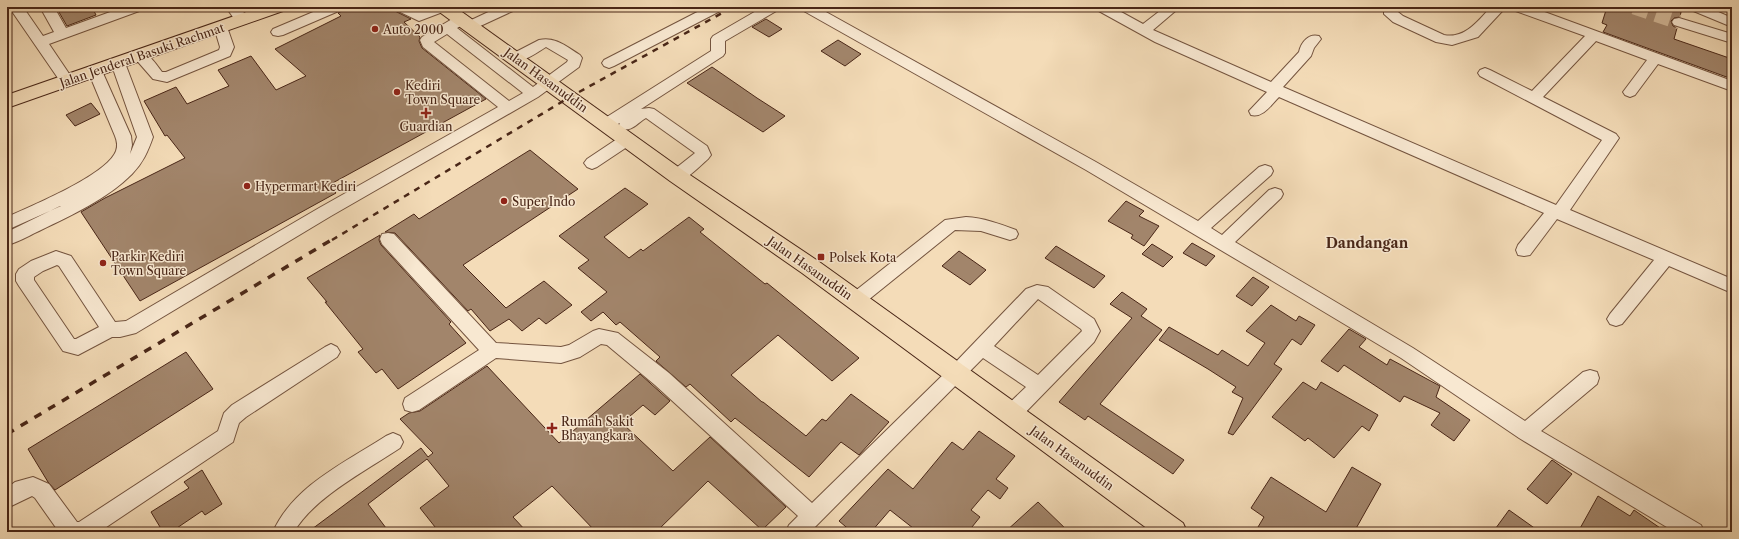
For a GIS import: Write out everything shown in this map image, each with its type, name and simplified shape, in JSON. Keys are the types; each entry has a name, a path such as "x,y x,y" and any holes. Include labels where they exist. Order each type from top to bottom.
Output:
{"main road":[{"name":"Jalan Jenderal Basuki Rachmat","path":"7,102 221,27 238,13 277,7"},
{"name":"Jalan Hasanuddin","path":"443,7 460,24 515,58 541,88 617,132 677,176 856,300 1174,532"}],"street":[{"path":"16,7 67,80"},
{"path":"47,7 62,34"},
{"path":"41,42 137,7"},
{"path":"278,32 336,7"},
{"path":"401,7 419,17 443,7"},
{"path":"508,108 428,44 427,40 460,24 510,7"},
{"path":"609,63 716,7"},
{"path":"592,163 617,132 718,53 718,39 773,7"},
{"path":"807,7 1091,166 1224,243 1407,353 1526,432 1694,532"},
{"path":"1102,7 1144,30 1275,90 1732,286"},
{"path":"1144,30 1173,7"},
{"path":"1391,7 1392,14 1398,19 1441,39 1452,41 1473,34 1499,7"},
{"path":"1518,7 1732,86"},
{"path":"1705,9 1732,23"},
{"path":"1679,22 1732,39"},
{"path":"460,24 541,88"},
{"path":"139,55 158,76 167,77 225,53 227,47 221,27"},
{"path":"1534,98 1594,35"},
{"path":"1256,111 1306,53 1307,47 1314,39"},
{"path":"110,329 65,261 56,258 36,266 25,274 25,280 69,346 78,347 110,329 120,330 130,328 325,212 541,88 574,64 575,58 551,43 544,43 515,58"},
{"path":"1630,92 1656,57"},
{"path":"7,239 44,213 122,175 140,154 144,146 145,137 118,62"},
{"path":"96,71 123,136 125,146 123,154 96,187"},
{"path":"1485,73 1611,138 1557,212 1524,250"},
{"path":"617,132 641,114 649,113 702,150 703,155 677,176"},
{"path":"1199,229 1266,171"},
{"path":"1224,243 1275,194"},
{"path":"7,224 44,213"},
{"path":"856,300 951,224 959,222 977,224 1010,234"},
{"path":"388,239 488,347 493,350 568,354 599,336 612,338 662,379 812,516"},
{"path":"1616,319 1666,258"},
{"path":"796,532 957,374 1032,294 1042,292 1088,324 1091,331 1088,337 1011,414"},
{"path":"982,348 1039,386"},
{"path":"412,404 493,350"},
{"path":"78,532 86,529 226,436 231,419 239,411 331,352"},
{"path":"1526,432 1590,378"},
{"path":"283,532 286,524 298,509 315,494 393,442"},
{"path":"7,499 22,489 33,486 42,491 71,531 74,532"}],"building":[{"path":"56,7 92,7 96,15 67,26"},
{"path":"344,7 393,7 395,11 411,19 404,22 420,37 419,41 422,48 486,99 329,185 336,193 140,301 81,212 105,198 185,158 167,135 165,136 144,101 176,87 187,104 229,86 218,70 251,56 276,90 306,76 275,49 341,16 338,13 342,11"},
{"path":"1607,7 1682,7 1680,17 1674,18 1671,21 1673,26 1677,28 1674,39 1732,59 1732,79 1603,32 1607,25 1602,23"},
{"path":"766,19 782,29 769,37 752,27"},
{"path":"838,40 861,54 845,66 821,51"},
{"path":"712,67 785,116 763,132 687,83"},
{"path":"91,103 100,114 75,126 66,115"},
{"path":"530,150 578,189 463,265 506,308 544,281 572,305 546,324 539,318 522,331 509,319 490,331 471,309 468,311 395,233 385,232 414,214 419,219"},
{"path":"625,188 648,204 604,237 629,258 641,249 643,251 689,217 704,229 700,232 765,284 767,283 859,358 832,381 778,335 731,375 762,402 806,436 822,419 826,421 851,394 889,422 859,455 841,442 809,477 735,418 731,422 690,384 686,387 656,361 660,357 620,322 616,325 603,312 591,321 581,312 607,292 578,268 589,260 559,236"},
{"path":"1126,201 1144,211 1139,216 1159,226 1144,246 1131,238 1133,235 1108,221"},
{"path":"380,235 379,240 381,245 451,322 449,324 466,343 398,389 382,369 376,373 358,352 363,349 307,278"},
{"path":"1192,243 1215,256 1206,266 1183,253"},
{"path":"1152,244 1173,257 1163,267 1142,254"},
{"path":"1056,246 1105,276 1094,288 1045,258"},
{"path":"959,251 986,270 970,285 942,266"},
{"path":"1253,277 1269,287 1252,306 1236,296"},
{"path":"1122,292 1147,309 1141,316 1162,330 1100,404 1184,460 1173,474 1088,416 1085,420 1059,402 1132,318 1110,304"},
{"path":"1271,305 1296,321 1299,316 1315,325 1301,345 1292,339 1274,364 1282,369 1233,435 1228,433 1243,398 1232,392 1236,387 1159,340 1169,327 1218,355 1222,350 1248,366 1265,343 1246,331"},
{"path":"1349,329 1366,339 1359,347 1387,365 1390,359 1440,386 1436,397 1470,420 1454,441 1431,425 1440,413 1404,396 1400,402 1344,365 1338,372 1321,361"},
{"path":"186,352 213,389 55,490 48,482 28,449"},
{"name":"Rumah Sakit Bhayangkara","path":"487,366 559,443 640,374 670,401 655,415 643,405 622,423 673,471 710,437 786,507 762,530 708,481 656,532 596,532 552,486 513,517 527,532 439,532 420,508 449,486 427,459 368,504 389,532 308,532 421,448 428,457 433,453 400,419 409,413 420,411"},
{"path":"1303,382 1316,390 1321,382 1378,415 1369,431 1362,426 1334,458 1308,438 1305,441 1272,417"},
{"path":"979,431 1015,456 996,479 1008,488 1000,499 988,490 971,510 980,517 968,532 918,532 890,510 871,532 852,532 839,521 888,469 913,489 952,442 963,450"},
{"path":"1552,460 1572,474 1547,504 1527,489"},
{"path":"1352,467 1381,484 1354,532 1255,532 1264,517 1251,508 1271,477 1326,512"},
{"path":"202,470 222,504 205,515 202,511 171,532 163,532 151,512 189,488 184,482"},
{"path":"1598,496 1630,516 1634,510 1666,532 1578,532"},
{"path":"1038,502 1069,532 1005,532"},
{"path":"1509,510 1540,532 1493,532"}],"tunnel":[{"path":"1634,7 1679,22"}],"railway":[{"path":"332,240 570,97 733,7"},
{"path":"7,434 333,239"}],"place":[{"name":"Auto 2000","path":"375,29"},
{"name":"Kediri Town Square","path":"397,92"},
{"name":"Guardian","path":"426,113"},
{"name":"Hypermart Kediri","path":"247,186"},
{"name":"Super Indo","path":"504,201"},
{"name":"Polsek Kota","path":"821,257"},
{"name":"Parkir Kediri Town Square","path":"103,263"},
{"name":"Rumah Sakit Bhayangkara","path":"552,428"}],"district":[{"name":"Dandangan","path":"1367,243"}]}
